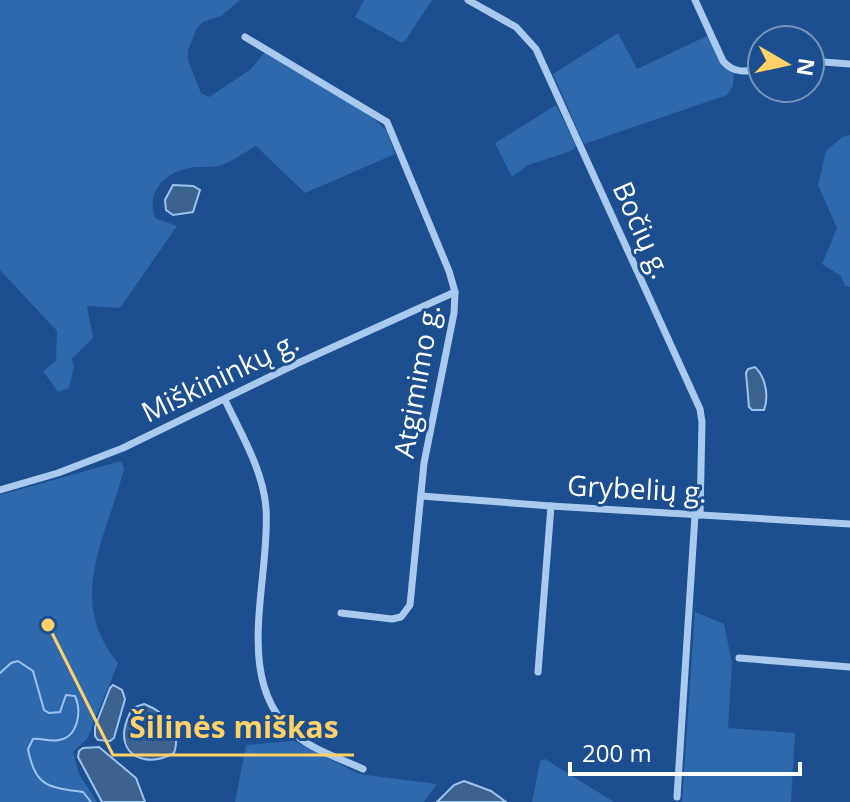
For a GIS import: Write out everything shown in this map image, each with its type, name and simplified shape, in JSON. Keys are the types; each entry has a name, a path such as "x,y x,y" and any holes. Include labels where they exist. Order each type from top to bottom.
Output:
{"street":[{"name":"Bočių g.","path":"468,0 516,27 536,49 700,409 697,515 677,797"},
{"path":"695,0 723,61 729,67 746,71"},
{"name":"Atgimimo g.","path":"245,37 387,122 455,292 454,313 424,463 408,612 392,619 341,613"},
{"path":"826,62 850,64"},
{"name":"Miškininkų g.","path":"0,490 86,464 455,292"},
{"path":"225,400 259,475 266,510 258,659 268,698 277,716 300,739 363,769"},
{"name":"Grybelių g.","path":"421,496 850,524"},
{"path":"538,672 551,506"},
{"path":"739,658 850,667"}],"shaded area":[{"path":"0,0 240,0 221,16 203,22 197,28 188,50 188,60 201,93 209,97 251,69 264,53 366,111 387,131 395,154 305,193 256,146 222,165 189,168 172,174 155,192 153,209 155,218 177,226 120,308 87,306 93,338 72,359 74,367 69,388 58,392 43,371 56,361 57,331 0,270"},
{"path":"364,0 432,0 402,43 355,17"},
{"path":"618,33 637,69 709,35 722,63 734,74 733,86 727,95 584,144 553,74"},
{"path":"556,105 576,146 571,151 528,165 512,177 495,143"},
{"path":"850,135 850,287 845,286 841,276 822,264 837,228 818,185 826,151 842,137"},
{"path":"173,185 193,186 200,190 193,212 173,215 166,210 165,200"},
{"path":"755,367 766,387 764,410 749,407 746,373"},
{"path":"121,461 124,469 101,543 92,591 94,615 102,639 118,663 87,739 73,752 79,774 97,802 0,802 0,495"},
{"path":"695,612 724,624 732,663 728,728 795,733 791,802 682,802"},
{"path":"113,685 122,690 125,699 114,738 110,741 98,740 95,727"},
{"path":"144,704 165,717 174,729 174,753 150,760 129,750 124,734 126,723 132,708"},
{"path":"294,741 359,774 437,784 424,802 235,802 246,745"},
{"path":"99,747 136,778 145,802 102,802 78,757 83,748"},
{"path":"545,759 614,802 532,802 540,761"},
{"path":"464,781 491,791 506,802 437,802 454,785"}],"waterway":[{"path":"0,673 18,661 33,671 44,710 49,713 60,712 66,695 75,696 78,716 70,734 56,740 33,739 28,749 39,778 61,789 83,792 91,802"}],"place":[{"name":"Šilinės miškas","path":"48,625"}]}
